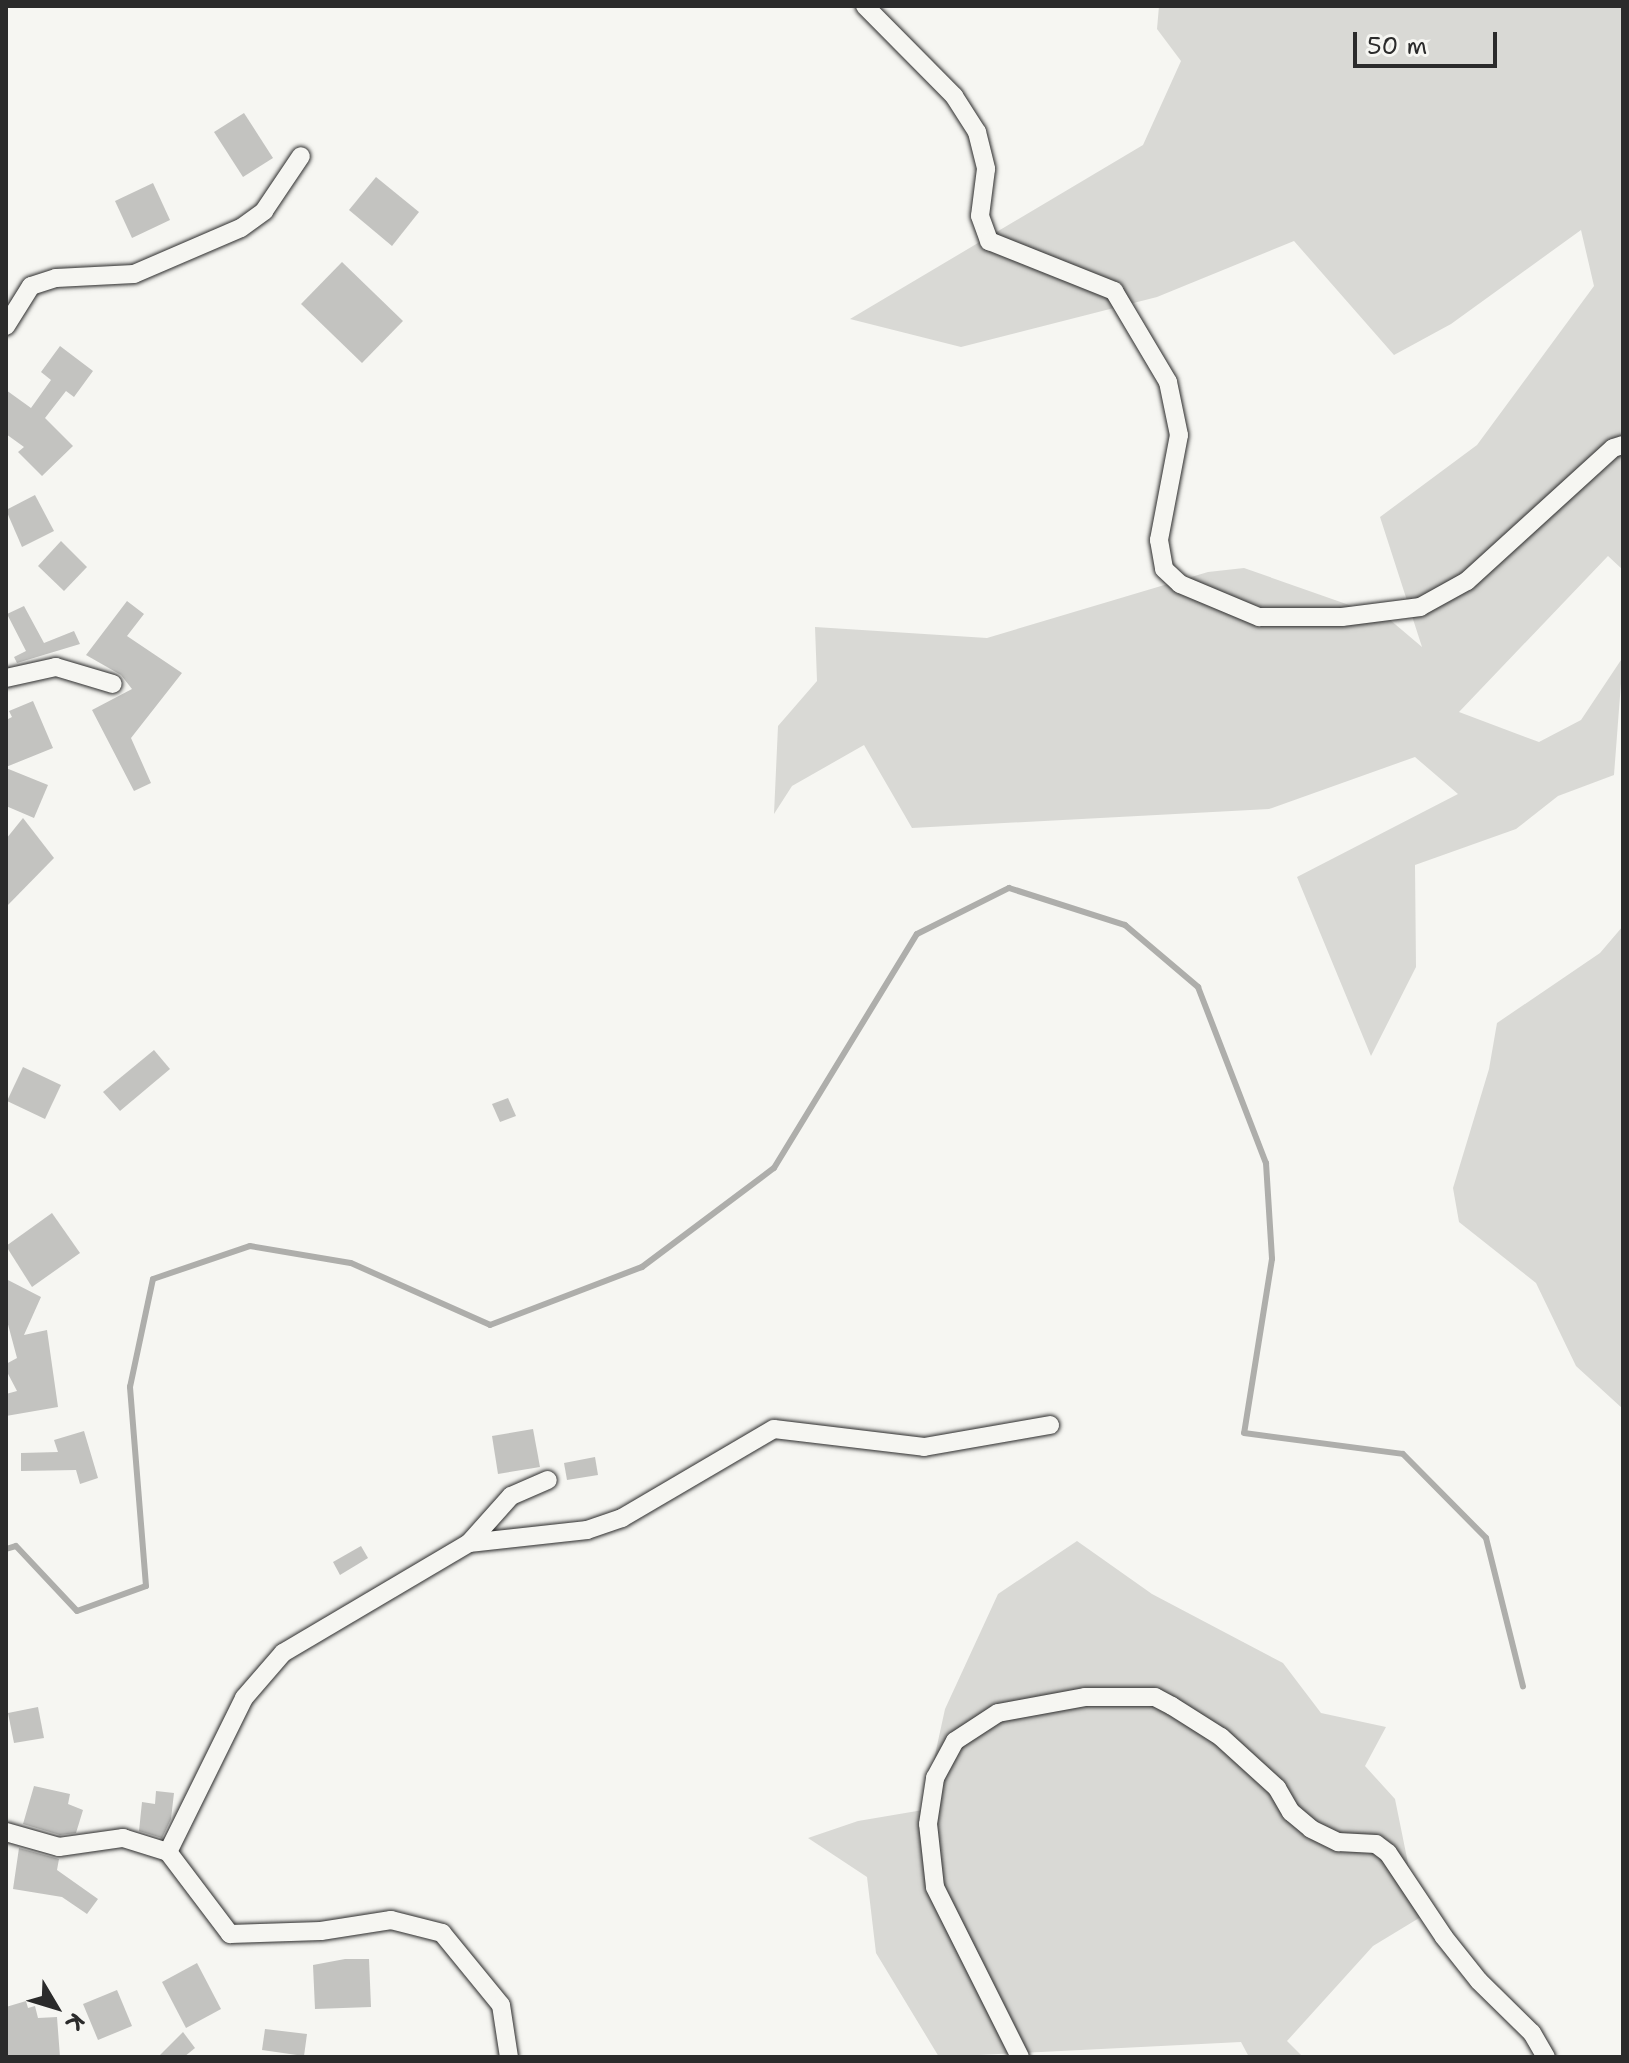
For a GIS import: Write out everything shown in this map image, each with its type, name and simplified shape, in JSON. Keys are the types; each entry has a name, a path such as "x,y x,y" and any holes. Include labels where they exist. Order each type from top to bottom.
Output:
{"street":[{"path":"865,6 943,84 977,132 985,152 980,216 989,241 1114,291 1168,382 1179,435 1159,540 1164,569 1180,584 1259,617 1342,617 1420,607 1467,581 1601,458 1623,445"},
{"path":"6,326 31,286 56,278 134,274 241,228 264,211 301,156"},
{"path":"6,678 56,667 113,684"},
{"path":"469,1543 587,1530 622,1518 774,1429 797,1427 911,1447 1050,1425"},
{"path":"168,1852 244,1698 283,1653 469,1543 511,1496 548,1480"},
{"path":"1020,2057 935,1887 928,1824 935,1778 947,1750 998,1713 1085,1697 1164,1702 1221,1737 1277,1788 1295,1816 1323,1837 1376,1844 1388,1853 1444,1937 1479,1981 1532,2033 1546,2057"},
{"path":"6,1832 59,1847 123,1838 168,1852 230,1934 321,1931 391,1920 442,1933 501,2005 509,2057"}],"shaded area":[{"path":"1159,6 1623,6 1623,570 1608,556 1459,712 1539,742 1581,720 1623,657 1614,775 1558,796 1516,829 1415,865 1416,967 1371,1056 1297,877 1458,794 1415,757 1269,809 912,828 864,745 792,786 774,814 778,726 817,681 815,627 987,638 1208,572 1244,568 1389,619 1422,647 1380,517 1477,445 1594,286 1581,230 1451,324 1394,355 1294,241 1157,297 961,347 850,319 1143,145 1181,61 1157,29"},
{"path":"1623,926 1623,1409 1576,1366 1536,1283 1459,1222 1453,1188 1489,1069 1497,1023 1600,953"},
{"path":"1077,1541 1152,1594 1283,1663 1321,1713 1386,1727 1365,1766 1395,1799 1410,1873 1434,1909 1373,1946 1287,2041 1303,2057 1249,2057 1241,2042 939,2057 876,1953 867,1877 808,1838 858,1821 923,1810 945,1709 998,1594"}],"building":[{"path":"244,113 273,158 243,177 214,132"},
{"path":"376,177 419,212 392,246 349,210"},
{"path":"153,183 170,220 132,238 115,201"},
{"path":"342,262 403,321 362,363 301,304"},
{"path":"60,346 93,371 74,397 66,391 45,418 73,446 42,476 18,452 24,447 6,434 6,390 31,408 51,380 41,372"},
{"path":"35,495 54,531 22,547 6,510"},
{"path":"61,541 87,567 64,591 38,566"},
{"path":"127,601 144,614 127,636 182,673 131,738 151,783 134,791 92,710 132,689 121,675 86,655"},
{"path":"24,606 44,643 74,631 80,644 17,663 14,657 26,651 7,614"},
{"path":"33,701 53,748 6,767 6,720 12,717 9,711"},
{"path":"6,768 48,785 34,818 6,806"},
{"path":"23,818 54,858 6,907 6,839"},
{"path":"154,1050 170,1069 120,1111 103,1092"},
{"path":"23,1067 61,1085 45,1119 7,1101"},
{"path":"508,1098 516,1116 500,1122 492,1104"},
{"path":"52,1213 80,1253 32,1287 6,1246"},
{"path":"6,1279 41,1297 24,1335 47,1330 58,1407 6,1416 6,1394 17,1391 6,1364 17,1358 6,1317"},
{"path":"533,1429 540,1467 498,1474 492,1436"},
{"path":"84,1431 98,1478 80,1484 76,1470 21,1471 21,1453 58,1452 54,1440"},
{"path":"595,1457 598,1475 567,1480 564,1463"},
{"path":"361,1546 368,1558 340,1575 333,1562"},
{"path":"38,1707 44,1738 14,1743 8,1713"},
{"path":"34,1786 70,1794 68,1804 83,1810 76,1833 60,1835 23,1824"},
{"path":"156,1791 174,1793 171,1819 162,1838 139,1831 142,1802 155,1804"},
{"path":"19,1848 59,1859 57,1870 98,1899 87,1914 62,1897 13,1889"},
{"path":"345,1959 369,1959 371,2007 315,2009 313,1965"},
{"path":"197,1963 221,2009 186,2028 162,1982"},
{"path":"117,1990 132,2026 98,2040 83,2004"},
{"path":"26,2001 28,2008 35,2006 38,2018 57,2017 60,2057 6,2057 6,2007"},
{"path":"265,2029 307,2034 304,2056 262,2050"},
{"path":"183,2032 195,2048 184,2057 158,2057"}],"waterway":[{"path":"6,1549 16,1546 77,1611 146,1586 130,1387 153,1279 250,1246 351,1263 490,1325 642,1267 774,1168 917,934 1009,888 1125,925 1198,987 1266,1163 1272,1259 1244,1433 1403,1454 1486,1538 1523,1686"}]}
